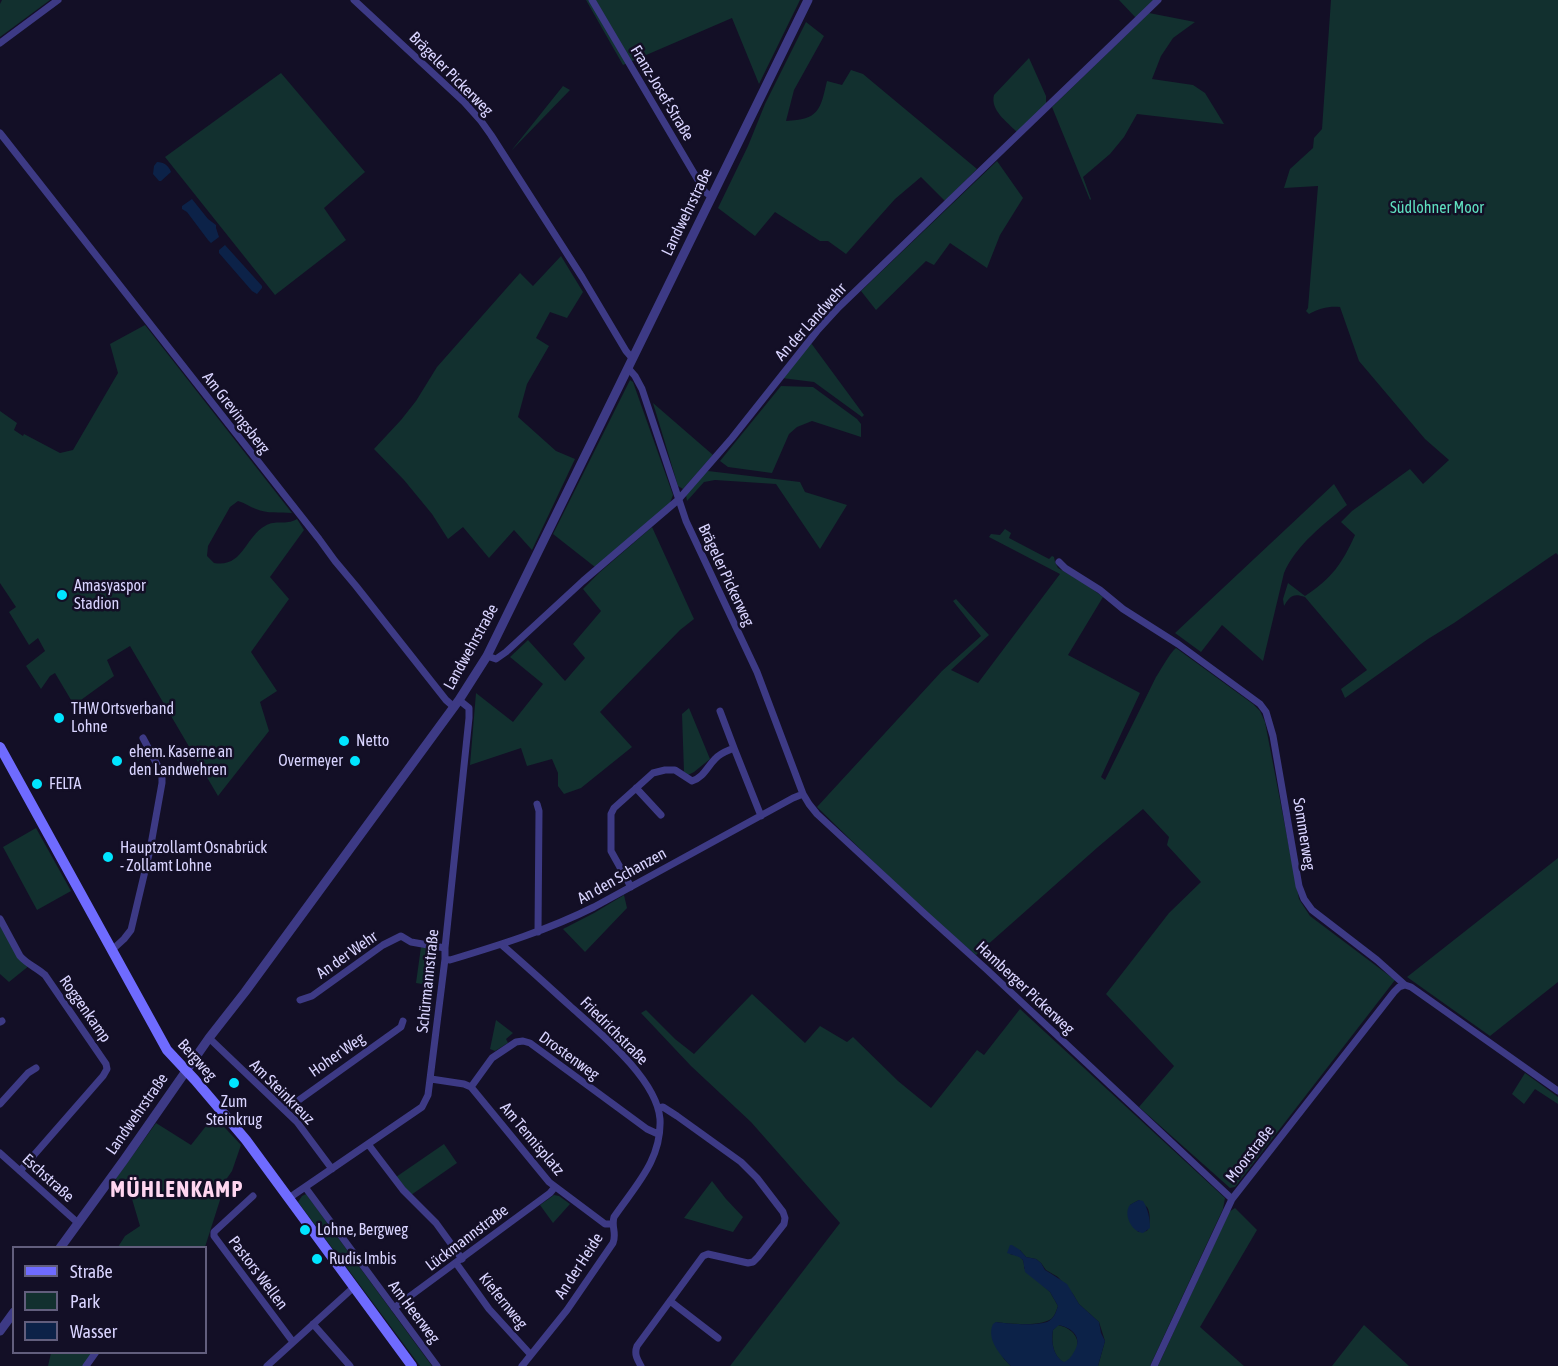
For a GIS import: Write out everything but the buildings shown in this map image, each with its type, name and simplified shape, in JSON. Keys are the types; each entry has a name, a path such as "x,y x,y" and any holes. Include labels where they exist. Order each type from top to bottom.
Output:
{"main road":[{"name":"Bergweg","path":"0,747 162,1042 174,1059 237,1128 412,1366"}],"street":[{"path":"0,43 58,0"},
{"name":"Brägeler Pickerweg","path":"354,0 481,121 632,358"},
{"name":"Franz-Josef-Straße","path":"592,0 705,192 712,196"},
{"name":"Landwehrstraße","path":"61,1246 208,1038 457,704 487,656 808,0"},
{"name":"An der Landwehr","path":"487,656 496,659 506,652 583,581 678,500 732,438 816,331 839,307 1158,0"},
{"name":"Am Grevingsberg","path":"0,133 446,700 457,704"},
{"name":"Brägeler Pickerweg","path":"628,368 642,389 678,500 757,672 803,794"},
{"name":"Sommerweg","path":"1059,562 1123,609 1178,644 1260,704 1266,712 1273,736 1299,886 1312,910 1405,985 1558,1091"},
{"name":"Schürmannstraße","path":"289,1198 422,1107 428,1095 445,959 469,718 469,708 457,704"},
{"path":"720,711 761,816"},
{"path":"112,950 131,930 150,850 162,783 162,774 143,738"},
{"path":"631,887 611,851 611,814 618,804 653,773 675,770 692,781 699,779 716,758 734,748"},
{"path":"636,788 661,815"},
{"name":"An den Schanzen","path":"445,959 450,960 502,945 562,923 803,794"},
{"name":"Hamberger Pickerweg","path":"803,794 817,814 1232,1199"},
{"path":"537,804 539,812 538,932"},
{"name":"Roggenkamp","path":"0,919 24,960 45,975 106,1064 107,1070 20,1171"},
{"name":"An der Wehr","path":"300,1000 312,996 383,945 401,936 411,942 445,948"},
{"name":"Friedrichstraße","path":"502,945 629,1062 648,1087 658,1108"},
{"name":"Moorstraße","path":"1154,1366 1232,1199 1394,992 1405,985"},
{"name":"Hoher Weg","path":"285,1110 400,1027 403,1021"},
{"name":"Am Steinkreuz","path":"208,1038 301,1126 332,1169"},
{"name":"Drostenweg","path":"471,1088 492,1058 516,1042 523,1041 530,1043 647,1130 658,1134"},
{"path":"0,1104 28,1072 36,1068"},
{"path":"431,1079 464,1084 471,1088"},
{"name":"Am Tennisplatz","path":"471,1088 555,1187 605,1224 612,1224"},
{"path":"641,1366 635,1351 703,1256 708,1254 748,1263 753,1262 783,1224 785,1218 773,1197 750,1170 677,1116 663,1107 658,1108"},
{"name":"An der Heide","path":"522,1366 567,1310 613,1243 614,1217 651,1163 660,1120 658,1108"},
{"name":"Kiefernweg","path":"368,1144 403,1190 436,1223 489,1309 531,1355"},
{"name":"Eschstraße","path":"0,1153 78,1223"},
{"name":"Am Heerweg","path":"305,1187 437,1366"},
{"name":"Lückmannstraße","path":"394,1308 555,1187"},
{"name":"Pastors Wellen","path":"253,1197 214,1232 214,1236 293,1342"},
{"path":"267,1366 276,1363 293,1342 354,1287"},
{"path":"670,1301 718,1338"},
{"path":"0,1331 12,1315"},
{"path":"313,1324 350,1366"},
{"path":"86,1366 95,1354"}],"green space":[{"path":"2,0 50,0 0,37"},
{"path":"586,0 800,0 759,84 732,18 623,65"},
{"path":"1119,0 1156,0 1136,18"},
{"name":"Südlohner Moor","path":"1331,0 1558,0 1558,555 1556,553 1550,557 1345,698 1341,689 1367,670 1305,597 1292,596 1284,606 1283,599 1288,583 1305,596 1329,576 1341,562 1355,535 1341,522 1352,511 1410,469 1423,484 1449,460 1425,439 1359,361 1340,307 1325,308 1309,314 1306,311 1318,186 1284,188 1290,169 1313,148 1314,138 1322,129"},
{"path":"1149,13 1195,22 1173,38 1161,56 1152,79 1193,85 1205,93 1224,124 1137,114 1124,137 1110,154 1083,177 1090,200 1052,107"},
{"path":"806,22 824,36 794,90 786,121 805,118 816,112 827,81 842,85 851,70 863,74 977,169 945,201 921,177 895,199 846,254 828,241 820,241 775,212 755,236 718,208 748,146 765,104"},
{"path":"1029,58 1046,96 1046,104 1017,132 997,111 993,100 994,95"},
{"path":"281,73 365,172 324,208 346,240 275,295 165,157"},
{"path":"563,86 570,90 511,151"},
{"path":"997,161 1023,198 1000,235 987,268 950,243 934,265 926,261 876,310 861,291"},
{"path":"561,256 583,292 567,318 550,312 536,338 549,346 527,384 518,417 556,451 575,459 532,550 514,530 489,558 463,527 448,539 432,514 374,449 416,401 437,367 520,273 533,286"},
{"path":"145,325 292,513 265,512 238,501 230,507 208,546 207,556 214,563 231,561 238,556 258,531 269,524 297,519 304,530 270,577 289,599 251,652 277,691 260,702 269,731 218,796 130,646 107,660 114,676 74,705 55,673 41,689 26,666 45,651 38,638 29,645 9,612 16,607 0,583 0,411 17,423 14,430 23,436 24,434 60,453 73,450 118,373 110,344"},
{"path":"811,343 864,415 862,417 814,382 782,378"},
{"path":"630,380 633,382 673,495 670,503 595,567 553,534"},
{"path":"781,386 813,387 857,419 861,424 861,437 812,421 797,427 789,434 772,473 728,467 720,461"},
{"path":"653,403 713,455 683,489 678,486"},
{"path":"708,471 800,482 805,492 847,505 820,549 776,484 715,480 704,482 687,501 686,495"},
{"path":"1334,484 1347,505 1311,536 1289,563 1284,573 1263,661 1222,625 1201,652 1175,633"},
{"path":"652,527 694,619 680,630 600,712 632,747 581,788 564,794 558,786 558,773 552,759 527,766 521,748 470,765 476,693 513,722 543,684 510,657 528,640 565,681 585,658 573,644 601,611 583,589"},
{"path":"1005,529 1011,533 1009,538 1049,559 1054,557 1058,568 1103,597 1068,655 1140,693 1101,777 1105,780 1156,677 1176,648 1260,711 1265,722 1299,899 1310,916 1395,980 1235,1187 1230,1188 1139,1107 1174,1066 1106,994 1169,913 1201,882 1167,845 1169,837 1143,809 976,955 923,910 817,807 942,671 981,636 953,601 956,599 989,635 951,670 978,683 1060,574 989,537 991,534 1000,535"},
{"path":"689,708 710,759 688,775 684,772 682,714"},
{"path":"36,828 71,891 37,910 3,847"},
{"path":"1558,858 1558,982 1490,1036 1407,977"},
{"path":"624,895 627,908 585,952 563,929 594,913"},
{"path":"0,919 20,956 30,965 9,982 0,974"},
{"path":"421,947 438,951 434,986 416,983"},
{"path":"752,994 805,1043 820,1026 847,1042 853,1037 898,1081 931,1108 977,1050 984,1055 1020,1009 1225,1198 1223,1209 1150,1366 1098,1366 1105,1341 1099,1322 1079,1304 1058,1277 1046,1270 1036,1259 1026,1257 1020,1250 1010,1255 1021,1258 1024,1268 1050,1292 1058,1306 1051,1319 1042,1323 996,1322 992,1338 1004,1359 1011,1366 730,1366 840,1223 751,1122 691,1066 641,1013 646,1010 694,1054","holes":["1139,1200 1149,1212 1147,1231 1138,1232 1130,1205"]},
{"path":"496,1020 513,1033 506,1039 508,1043 495,1051 490,1049"},
{"path":"1525,1073 1558,1097 1558,1104 1535,1089 1524,1104 1512,1094"},
{"path":"214,1116 241,1145 232,1171 223,1184 205,1246 119,1246 125,1236 140,1226 132,1199 112,1184 156,1123 191,1145"},
{"path":"444,1144 457,1163 411,1195 396,1177"},
{"path":"712,1181 743,1217 733,1232 684,1218"},
{"path":"306,1194 432,1366 420,1366 298,1202"},
{"path":"554,1195 570,1204 553,1223 540,1205"},
{"path":"1235,1208 1257,1230 1200,1327 1244,1366 1158,1366 1229,1212"},
{"path":"1058,1325 1072,1332 1078,1342 1075,1353 1064,1363 1055,1353 1052,1339 1053,1330"},
{"path":"1364,1325 1409,1366 1332,1366"},
{"path":"51,1354 95,1354 86,1366 48,1366"}],"water":[{"path":"157,162 166,165 171,172 161,181 153,174"},
{"path":"192,199 208,219 216,225 219,237 211,243 187,212 182,209 182,206"},
{"path":"225,245 262,286 257,294 219,253"},
{"path":"1139,1200 1145,1204 1150,1221 1150,1228 1143,1233 1132,1226 1127,1213 1130,1205"},
{"path":"1012,1245 1026,1257 1036,1259 1045,1270 1067,1284 1079,1304 1099,1322 1105,1341 1098,1366 1011,1366 1003,1357 991,1335 993,1324 996,1322 1029,1324 1047,1322 1053,1317 1058,1306 1050,1292 1025,1272 1023,1260 1007,1253","holes":["1059,1325 1064,1326 1077,1338 1077,1347 1069,1359 1064,1362 1055,1352 1052,1339 1053,1330"]}],"place":[{"name":"Amasyaspor Stadion","path":"62,595"},
{"name":"THW Ortsverband Lohne","path":"59,718"},
{"name":"Netto","path":"344,741"},
{"name":"ehem. Kaserne an den Landwehren","path":"117,761"},
{"name":"Overmeyer","path":"355,761"},
{"name":"FELTA","path":"37,784"},
{"name":"Hauptzollamt Osnabrück - Zollamt Lohne","path":"108,857"},
{"name":"Zum Steinkrug","path":"234,1083"},
{"name":"Lohne, Bergweg","path":"305,1230"},
{"name":"Rudis Imbis","path":"317,1259"}],"district":[{"name":"MÜHLENKAMP","path":"177,1190"}]}
